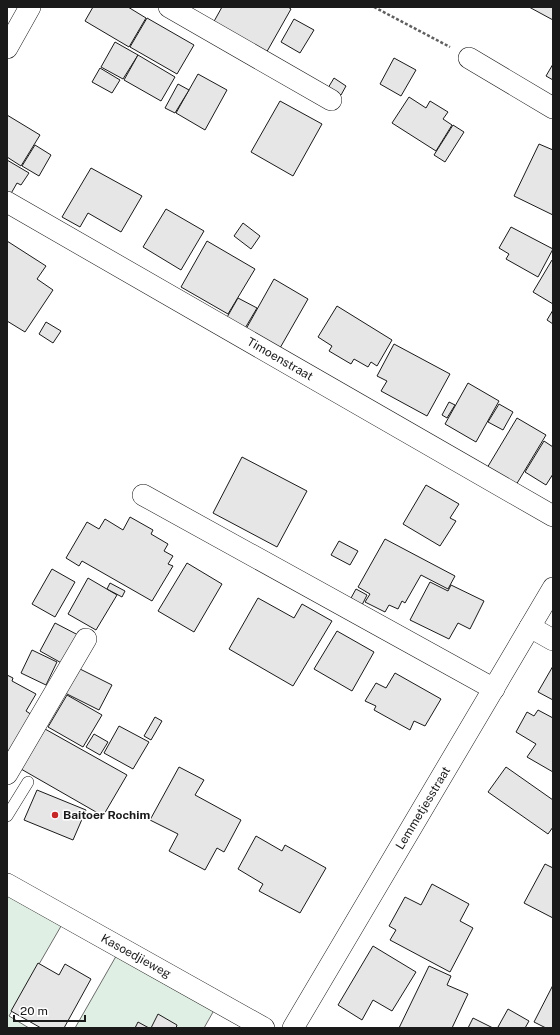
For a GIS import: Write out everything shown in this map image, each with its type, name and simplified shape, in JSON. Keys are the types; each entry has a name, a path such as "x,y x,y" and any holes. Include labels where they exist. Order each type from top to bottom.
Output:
{"street":[{"path":"7,48 30,7"},
{"path":"169,7 331,100"},
{"path":"469,58 553,108"},
{"name":"Timoenstraat","path":"7,202 553,516"},
{"path":"143,496 494,689"},
{"name":"Lemmetjesstraat","path":"292,1028 553,588"},
{"path":"530,627 553,640"},
{"path":"7,774 86,639"},
{"name":"Kasoedjieweg","path":"7,884 264,1028"}],"lane":[{"path":"7,816 28,782"}],"path":[{"path":"374,7 469,58"}],"green space":[{"path":"7,889 64,921 9,1016 29,1028 7,1028"},
{"path":"119,951 217,1005 204,1028 75,1028"}],"building":[{"path":"93,7 128,7 146,18 129,47 85,21"},
{"path":"222,7 288,7 291,9 265,55 212,25"},
{"path":"529,7 553,7 553,20"},
{"path":"147,18 194,45 177,74 130,47"},
{"path":"294,19 314,30 300,53 281,42"},
{"path":"115,42 138,55 123,79 101,67"},
{"path":"138,55 175,77 161,101 124,80"},
{"path":"394,58 416,70 401,96 380,84"},
{"path":"553,64 553,80 546,76"},
{"path":"100,68 120,80 112,93 92,82"},
{"path":"198,74 227,90 205,130 176,113"},
{"path":"334,78 346,86 341,95 328,88"},
{"path":"178,84 189,90 175,113 165,108"},
{"path":"409,97 426,108 430,101 448,112 443,119 452,125 436,151 392,123"},
{"path":"280,101 322,124 293,176 251,152"},
{"path":"7,115 40,135 21,166 7,157"},
{"path":"453,125 464,132 445,162 434,155"},
{"path":"539,144 553,150 553,215 514,196"},
{"path":"35,145 51,155 39,176 22,166"},
{"path":"7,160 29,173 21,185 17,183 9,197 7,196"},
{"path":"91,168 142,196 121,232 88,213 80,227 62,217"},
{"path":"166,209 204,231 181,270 143,247"},
{"path":"243,223 260,236 251,249 234,236"},
{"path":"511,227 553,249 538,277 506,259 509,254 499,248"},
{"path":"7,241 46,266 37,279 53,290 25,332 7,321"},
{"path":"207,241 255,269 228,314 181,287"},
{"path":"552,260 553,261 553,304 533,292"},
{"path":"274,279 308,299 280,348 246,329"},
{"path":"238,298 257,308 244,330 226,319"},
{"path":"337,306 392,340 377,366 371,362 368,367 354,359 351,364 329,351 332,346 318,337"},
{"path":"553,310 553,324 547,320"},
{"path":"46,322 61,331 53,343 39,334"},
{"path":"394,344 450,374 427,416 381,391 387,381 377,376"},
{"path":"468,383 499,401 476,442 445,424"},
{"path":"449,402 455,405 447,418 442,415"},
{"path":"499,404 513,412 503,430 488,422"},
{"path":"517,418 546,435 516,485 487,468"},
{"path":"544,441 553,447 553,474 546,485 525,472"},
{"path":"242,457 307,491 277,547 213,513"},
{"path":"426,485 459,504 450,518 456,521 440,546 403,524"},
{"path":"130,517 153,530 151,534 168,544 164,551 173,556 168,564 173,566 152,601 82,561 79,566 66,558 87,522 99,529 105,519 123,530"},
{"path":"385,539 455,576 448,589 421,575 405,603 402,601 398,609 389,605 385,612 365,602 370,594 358,587"},
{"path":"339,541 358,551 350,565 331,555"},
{"path":"187,563 222,584 194,632 158,611"},
{"path":"52,569 75,582 55,617 32,604"},
{"path":"88,578 117,595 96,630 68,614"},
{"path":"430,582 448,591 451,585 484,601 470,629 458,623 449,639 410,620"},
{"path":"110,583 125,591 122,597 107,589"},
{"path":"356,589 367,595 362,605 351,598"},
{"path":"258,598 294,618 302,604 332,621 293,686 229,649"},
{"path":"55,623 80,636 65,665 40,651"},
{"path":"337,631 374,652 352,691 314,669"},
{"path":"32,650 57,662 46,685 21,673"},
{"path":"553,666 553,700 538,692"},
{"path":"78,668 112,685 99,710 65,693"},
{"path":"395,673 441,699 425,726 414,721 410,730 374,710 376,706 365,701 376,683 386,688"},
{"path":"7,675 13,678 12,681 36,694 26,711 32,715 11,752 7,750"},
{"path":"67,695 102,715 83,747 48,727"},
{"path":"538,710 553,718 553,772 527,757 536,744 516,732 527,712 534,716"},
{"path":"155,717 162,721 151,740 144,736"},
{"path":"119,726 149,742 133,769 104,753"},
{"path":"45,729 127,775 103,816 21,769"},
{"path":"94,734 108,742 100,755 86,747"},
{"path":"179,767 204,780 195,795 241,820 224,852 217,848 205,870 169,851 178,834 150,820"},
{"path":"506,767 553,800 553,827 548,834 488,792"},
{"name":"Baitoer Rochim","path":"37,790 86,810 73,840 24,820"},
{"path":"256,836 282,851 285,845 326,868 300,913 259,891 263,884 238,869"},
{"path":"545,864 553,868 553,918 524,903"},
{"path":"432,884 469,904 460,921 473,928 450,972 390,940 396,930 389,926 405,897 421,905"},
{"path":"373,946 416,972 392,1011 373,1000 362,1020 338,1005"},
{"path":"38,963 59,975 65,964 91,979 64,1028 41,1028 11,1011"},
{"path":"429,966 451,976 447,985 468,994 452,1028 399,1028"},
{"path":"553,985 553,1028 546,1028 534,1022"},
{"path":"508,1009 529,1021 525,1028 498,1027"},
{"path":"158,1014 177,1025 176,1028 151,1028"},
{"path":"473,1018 493,1028 468,1028"},
{"path":"138,1022 149,1028 135,1028"}],"place":[{"name":"Baitoer Rochim","path":"55,815"}]}
